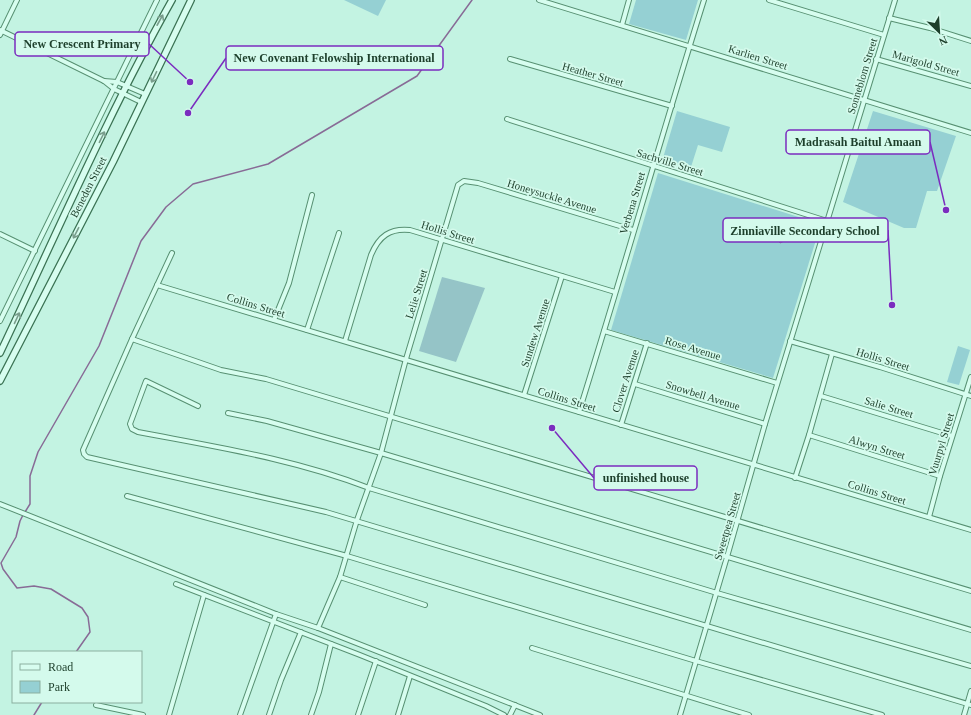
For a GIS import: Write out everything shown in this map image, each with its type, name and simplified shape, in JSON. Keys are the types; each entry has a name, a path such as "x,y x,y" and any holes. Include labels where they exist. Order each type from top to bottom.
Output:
{"main road":[{"name":"Beneden Street","path":"0,351 123,93 172,0"},
{"name":"Beneden Street","path":"0,381 113,162 192,0"}],"street":[{"path":"18,0 1,32 104,81 114,89 141,102"},
{"name":"Beneden Street","path":"0,321 157,0"},
{"name":"Karlien Street","path":"539,0 971,133"},
{"path":"622,25 629,0"},
{"name":"Verbena Street","path":"579,412 616,292 652,166 704,0"},
{"path":"769,0 884,35"},
{"name":"Sonneblom Street","path":"790,341 895,0"},
{"path":"890,18 971,40"},
{"name":"Heather Street","path":"510,58 672,106"},
{"name":"Marigold Street","path":"876,59 971,86"},
{"path":"104,81 117,82 145,94"},
{"name":"Sachville Street","path":"507,120 827,221"},
{"name":"Honeysuckle Avenue","path":"464,181 478,183 633,230"},
{"name":"Lelie Street","path":"318,628 340,577 357,520 381,453 406,359 456,190 458,185 464,181"},
{"path":"274,320 289,283 312,195"},
{"name":"Hollis Street","path":"345,341 371,255 376,244 381,238 396,229 410,230 616,292"},
{"path":"308,330 339,232"},
{"path":"0,234 34,250"},
{"path":"172,253 83,450 87,457 357,520 969,704"},
{"name":"Sundew Avenue","path":"524,395 562,276"},
{"name":"Collins Street","path":"157,285 971,530"},
{"name":"Rose Avenue","path":"604,331 777,383"},
{"path":"132,339 221,370 266,379 971,591"},
{"name":"Hollis Street","path":"790,341 971,396"},
{"name":"Sweetpea Street","path":"680,715 728,557 753,465 790,341"},
{"name":"Clover Avenue","path":"621,425 647,343"},
{"path":"796,478 832,354"},
{"name":"Vuurpyl Street","path":"929,517 952,436 971,377"},
{"path":"198,406 146,381 130,424 132,429 138,432 251,453 348,479 369,488 717,593 971,666"},
{"name":"Snowbell Avenue","path":"634,384 765,424"},
{"name":"Salie Street","path":"821,396 952,436"},
{"path":"228,412 267,420 381,453 971,630"},
{"name":"Alwyn Street","path":"809,435 940,476"},
{"path":"126,496 347,556 696,661 882,715"},
{"path":"0,504 276,614 318,628 540,715"},
{"path":"340,577 425,606"},
{"path":"176,584 376,661 486,706 504,715"},
{"path":"168,715 204,595"},
{"path":"240,715 276,614"},
{"path":"269,715 281,680 301,632"},
{"path":"311,715 319,692 331,644"},
{"path":"532,648 749,715"},
{"path":"358,715 376,661"},
{"path":"398,715 410,676"},
{"path":"964,715 969,704 971,691"},
{"path":"96,705 143,715"},
{"path":"510,715 515,705"}],"green space":[{"path":"344,0 386,0 378,16"},
{"path":"636,0 698,0 686,40 629,24"},
{"path":"677,111 730,127 722,152 698,145 691,167 663,158"},
{"path":"873,111 956,136 937,191 927,191 916,228 904,228 843,202"},
{"path":"658,173 821,224 773,378 611,330"},
{"path":"958,346 970,350 959,385 947,382"}],"shaded area":[{"path":"778,222 788,239 780,243 770,227"},
{"path":"442,277 485,288 456,362 419,351"}],"waterway":[{"path":"25,512 30,504 30,476 38,452 99,346 141,241 166,207 193,184 268,164 417,76 472,0"},
{"path":"23,515 16,537 1,563 3,569 17,588 34,586 51,589 82,608 88,617 90,632 77,651"},
{"path":"34,715 41,703"}],"place":[{"name":"New Crescent Primary","path":"190,82"},
{"name":"New Covenant Felowship International","path":"188,113"},
{"name":"Madrasah Baitul Amaan","path":"946,210"},
{"name":"Zinniaville Secondary School","path":"892,305"},
{"name":"unfinished house","path":"552,428"}]}
